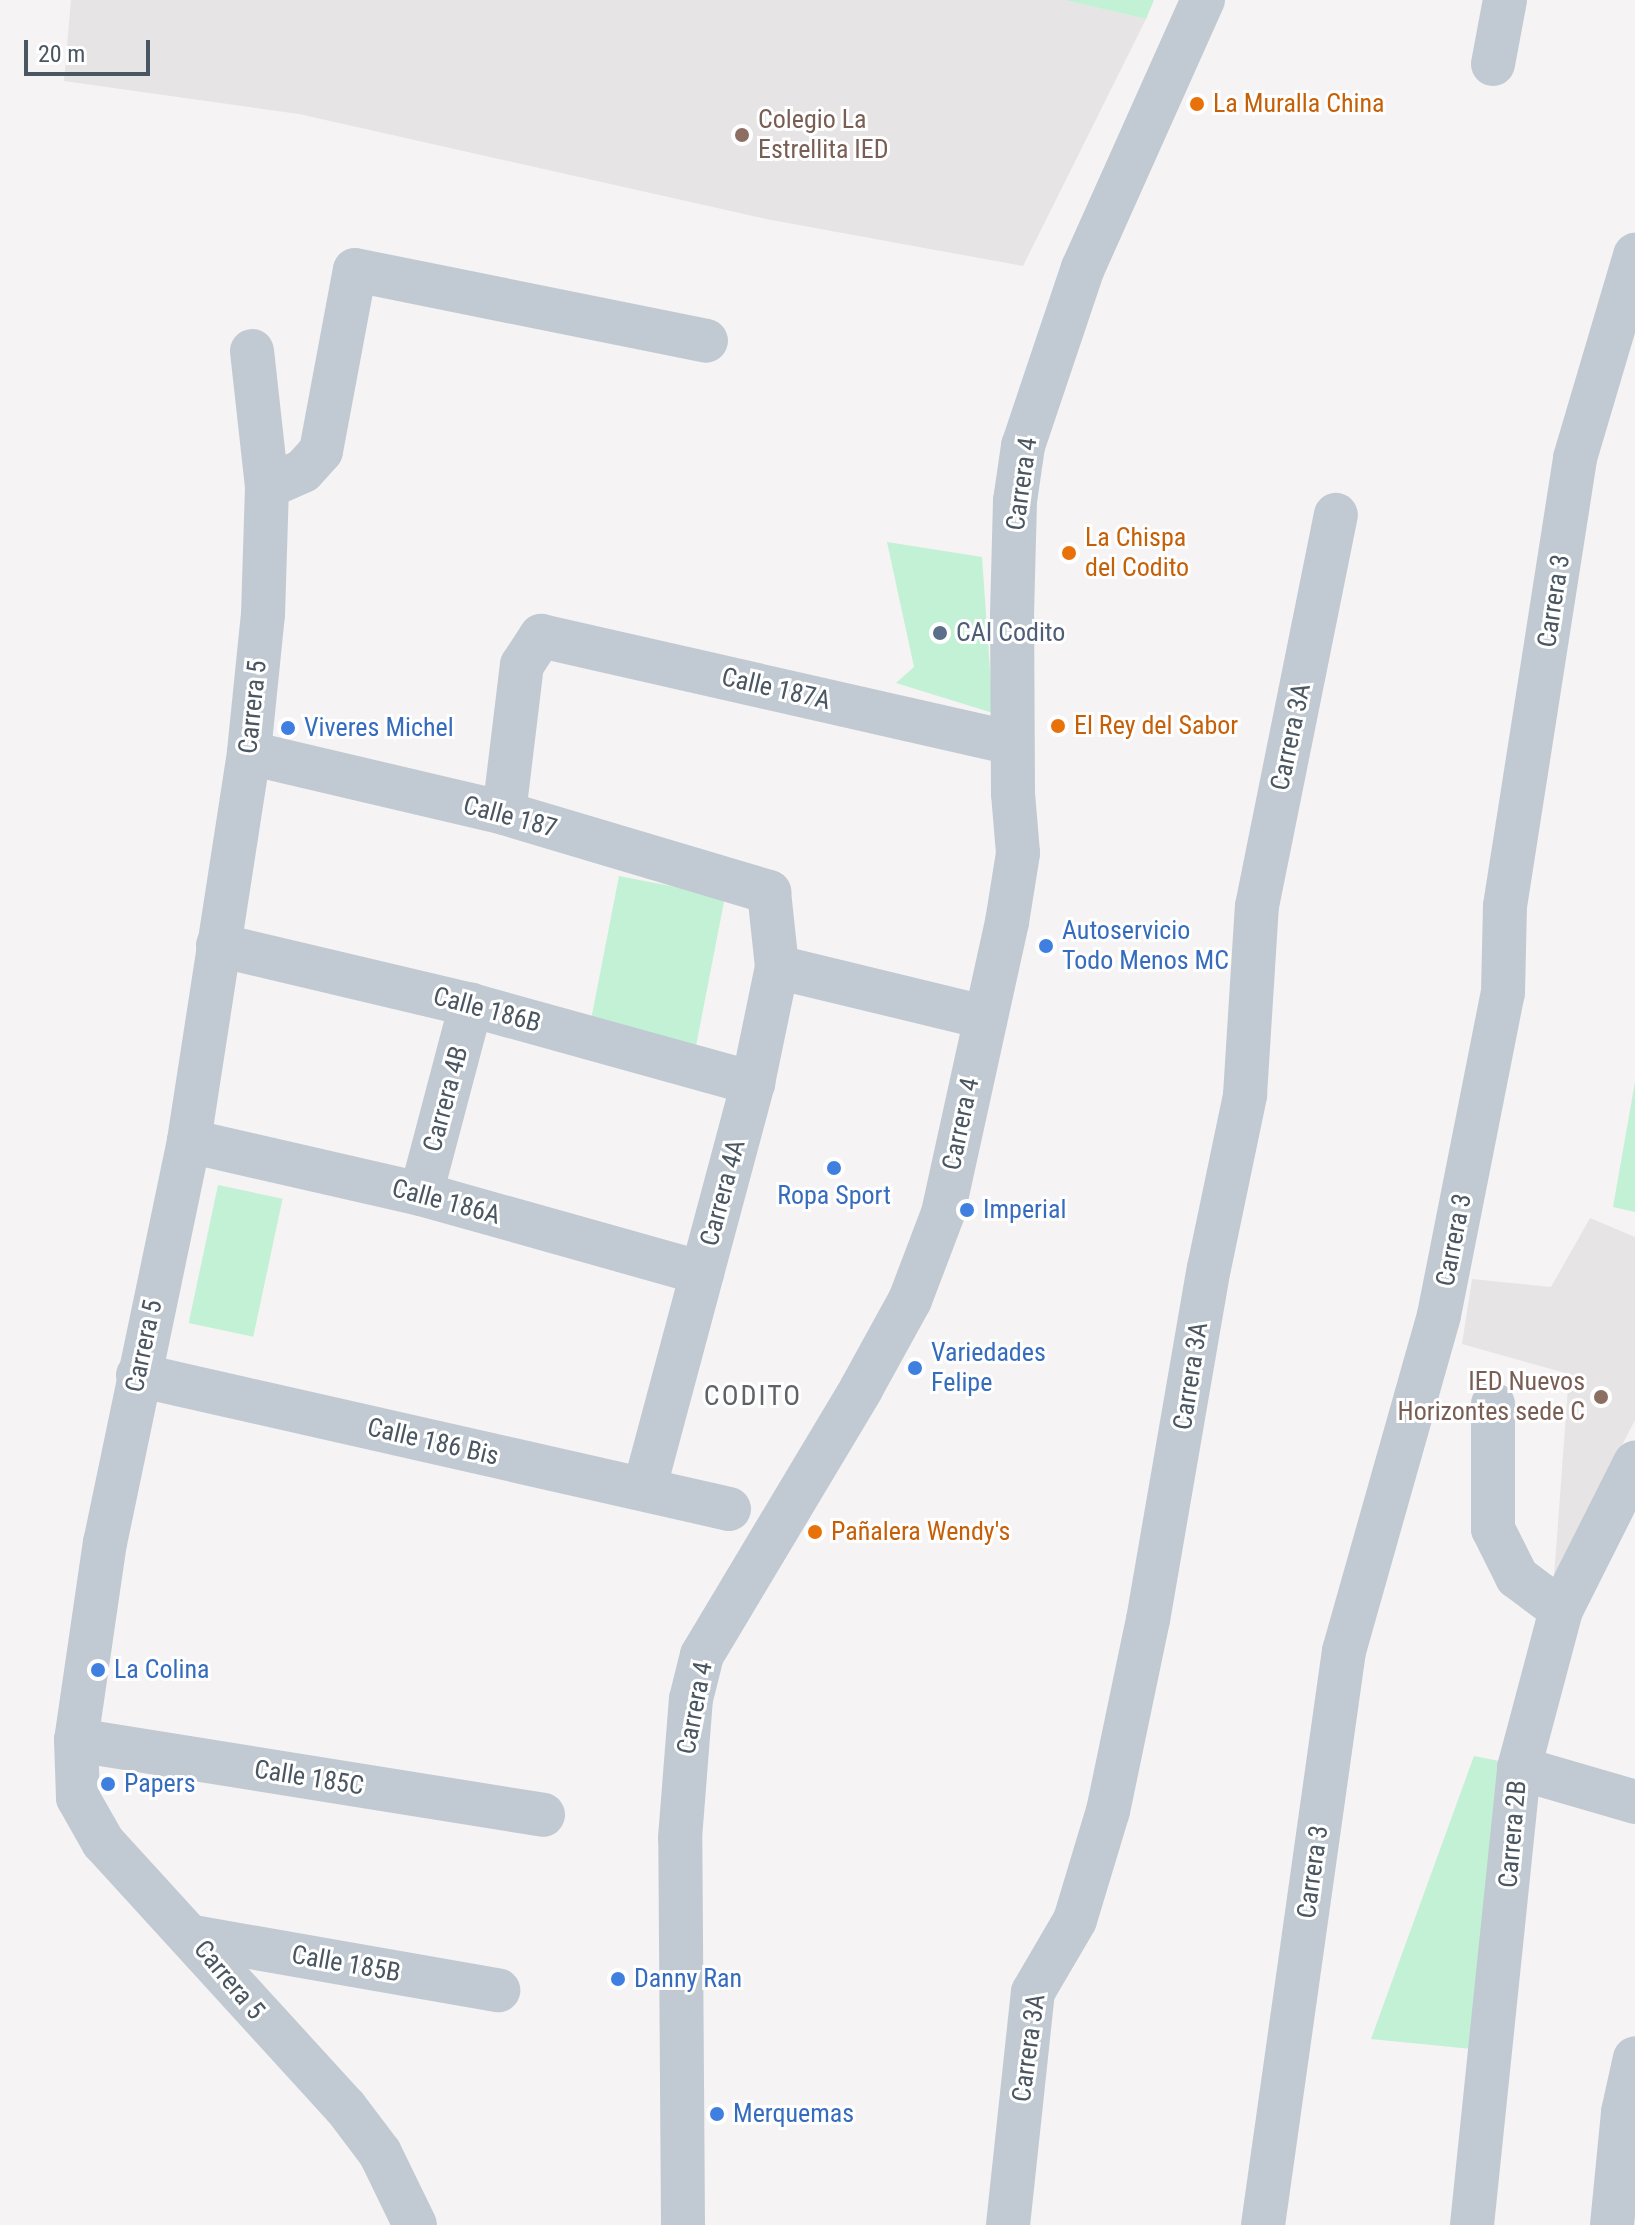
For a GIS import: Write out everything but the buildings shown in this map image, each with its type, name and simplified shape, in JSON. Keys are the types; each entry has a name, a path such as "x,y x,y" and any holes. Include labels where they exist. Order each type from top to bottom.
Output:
{"street":[{"name":"Carrera 4","path":"687,2225 680,1838 691,1699 702,1655 861,1389 910,1300 943,1213 1007,922 1018,853 1012,743 1015,501 1023,446 1083,268 1203,0"},
{"path":"1493,64 1505,0"},
{"name":"Carrera 3","path":"1263,2225 1344,1651 1439,1315 1503,993 1505,906 1575,458 1635,255"},
{"path":"267,487 303,471 321,451 355,270 706,341"},
{"name":"Carrera 5","path":"252,351 267,487 263,614 249,753 189,1141 105,1542 76,1740 78,1798 103,1842 346,2108 380,2153 415,2225"},
{"name":"Carrera 3A","path":"1008,2225 1033,1992 1075,1920 1108,1811 1148,1620 1209,1268 1245,1095 1257,906 1336,515"},
{"name":"Calle 187A","path":"504,813 522,665 541,636 1012,743"},
{"name":"Calle 187","path":"249,753 504,813 769,892"},
{"name":"Carrera 4A","path":"644,1489 753,1083 777,967 769,892"},
{"name":"Calle 186B","path":"218,945 471,1005 753,1083"},
{"path":"777,967 984,1017"},
{"name":"Carrera 4B","path":"421,1194 471,1005"},
{"name":"Calle 186A","path":"189,1141 421,1194 702,1273"},
{"name":"Calle 186 Bis","path":"138,1375 729,1509"},
{"path":"1493,1404 1493,1529 1517,1577 1561,1610"},
{"name":"Carrera 2B","path":"1472,2225 1519,1768 1561,1610 1635,1463"},
{"name":"Calle 185C","path":"76,1740 543,1815"},
{"path":"1519,1768 1635,1802"},
{"name":"Calle 185B","path":"193,1937 498,1990"},
{"path":"1612,2225 1623,2112 1635,2058"}],"shaded area":[{"name":"Colegio La Estrellita IED","path":"71,0 1064,0 1146,19 1023,266 766,219 299,114 64,81"},
{"name":"IED Nuevos Horizontes sede C","path":"1590,1218 1635,1237 1635,1420 1554,1577 1569,1374 1462,1344 1472,1279 1551,1287"}],"green space":[{"path":"1064,0 1154,0 1146,19"},
{"path":"887,542 982,557 993,713 896,683 914,667"},
{"path":"619,876 725,897 695,1050 589,1029"},
{"path":"1635,1082 1635,1212 1613,1207"},
{"path":"218,1185 283,1199 253,1337 189,1323"},
{"path":"1474,1756 1499,1761 1472,2049 1371,2039"}],"place":[{"name":"La Muralla China","path":"1197,104"},
{"name":"Colegio La Estrellita IED","path":"742,135"},
{"name":"La Chispa del Codito","path":"1069,553"},
{"name":"CAI Codito","path":"940,633"},
{"name":"El Rey del Sabor","path":"1058,726"},
{"name":"Viveres Michel","path":"288,728"},
{"name":"Autoservicio Todo Menos MC","path":"1046,946"},
{"name":"Ropa Sport","path":"834,1168"},
{"name":"Imperial","path":"967,1210"},
{"name":"Variedades Felipe","path":"915,1368"},
{"name":"IED Nuevos Horizontes sede C","path":"1601,1397"},
{"name":"Pañalera Wendy's","path":"815,1532"},
{"name":"La Colina","path":"98,1670"},
{"name":"Papers","path":"108,1784"},
{"name":"Danny Ran","path":"618,1979"},
{"name":"Merquemas","path":"717,2114"}],"district":[{"name":"CODITO","path":"753,1396"}]}
